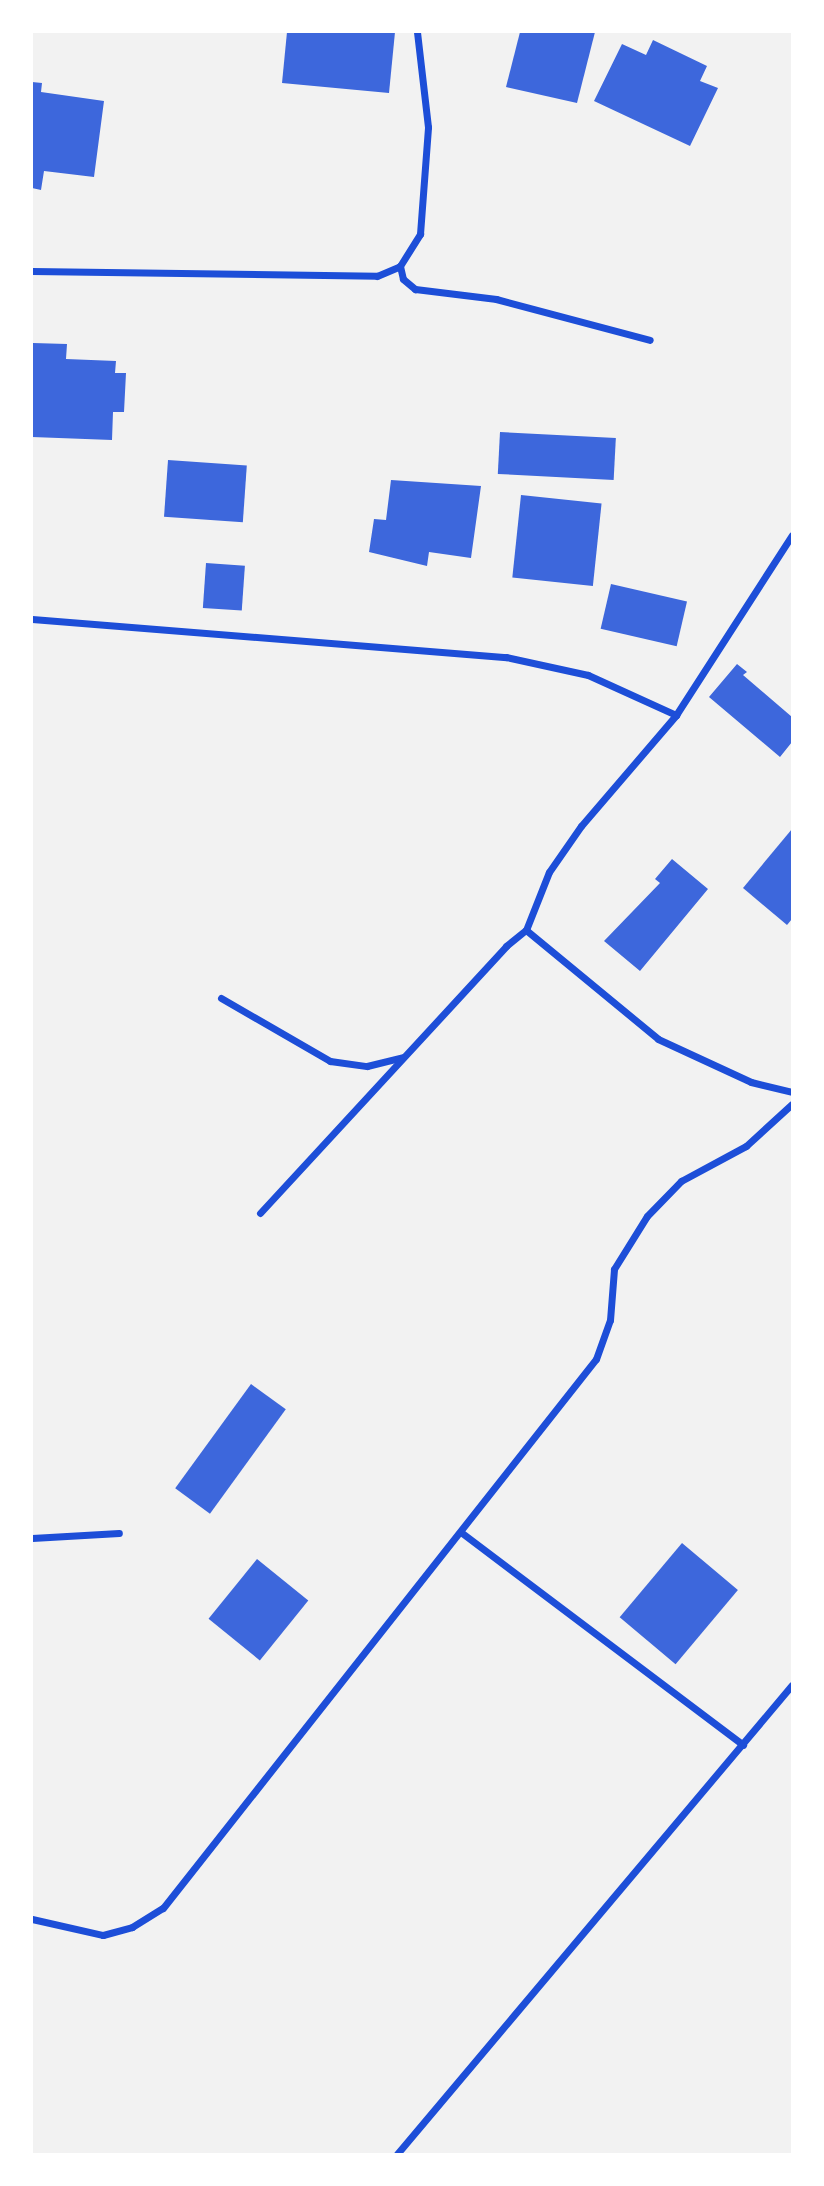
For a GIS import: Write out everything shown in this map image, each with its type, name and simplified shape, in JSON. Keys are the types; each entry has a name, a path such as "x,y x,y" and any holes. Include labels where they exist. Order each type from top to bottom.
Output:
{"street":[{"path":"32,271 377,276 400,266 420,233 428,127 417,32"},
{"path":"400,266 403,279 415,289 496,299 650,340"},
{"path":"260,1213 506,946 526,930 549,872 581,826 676,715 793,535"},
{"path":"32,619 506,657 588,675 676,715"},
{"path":"526,930 658,1040 751,1082 793,1092"},
{"path":"221,998 330,1061 367,1066 404,1056"},
{"path":"32,1919 103,1934 132,1927 163,1908 463,1533 596,1359 610,1320 614,1269 620,1252 647,1216 681,1181 747,1146 793,1104"},
{"path":"32,1538 119,1533"},
{"path":"463,1533 743,1745"},
{"path":"397,2154 793,1685"}],"building":[{"path":"287,32 395,32 389,93 282,83"},
{"path":"520,32 595,32 577,103 506,87"},
{"path":"653,40 707,66 700,81 718,88 690,146 594,101 622,44 646,55"},
{"path":"32,82 42,83 41,92 104,101 94,177 44,171 41,190 32,188"},
{"path":"33,343 67,344 66,359 116,361 115,373 126,373 124,412 113,412 112,440 32,437"},
{"path":"500,432 616,438 614,480 498,474"},
{"path":"168,460 247,466 243,522 164,517"},
{"path":"391,480 481,486 471,558 429,552 427,566 369,552 374,519 386,520"},
{"path":"521,495 602,503 593,586 512,578"},
{"path":"206,563 245,566 242,611 203,608"},
{"path":"611,584 687,602 677,646 601,629"},
{"path":"737,664 747,672 743,675 792,717 792,742 780,757 709,697"},
{"path":"792,829 792,919 787,925 743,888"},
{"path":"672,859 708,889 640,971 604,941 660,883 655,879"},
{"path":"251,1384 286,1409 210,1514 175,1488"},
{"path":"682,1543 738,1590 676,1664 620,1617"},
{"path":"257,1559 308,1601 260,1660 209,1619"}]}
